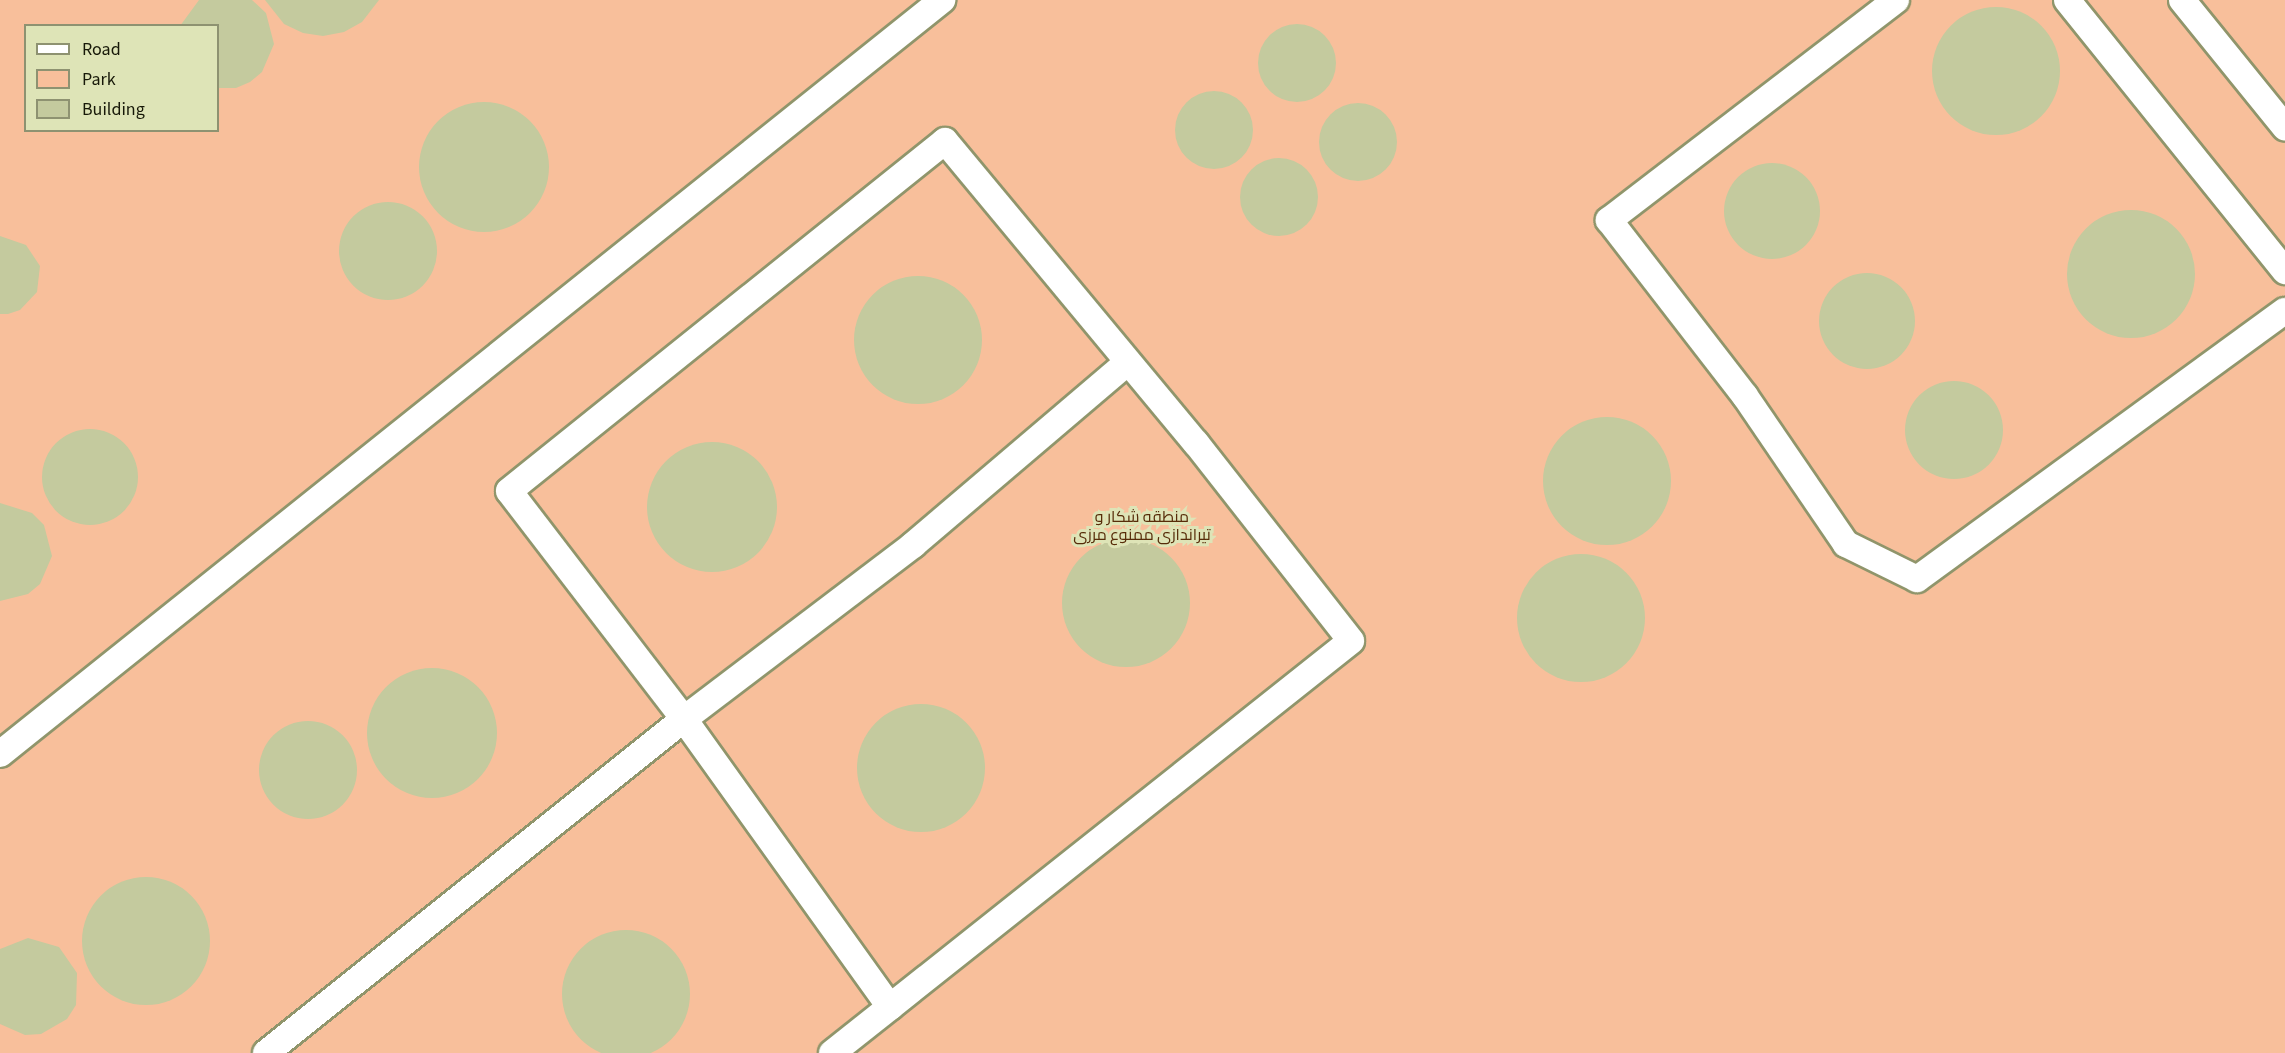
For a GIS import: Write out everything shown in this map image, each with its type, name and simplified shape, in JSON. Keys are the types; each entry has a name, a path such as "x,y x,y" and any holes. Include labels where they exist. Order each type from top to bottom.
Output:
{"street":[{"path":"0,754 942,0"},
{"path":"1896,0 1609,220 1745,396 1846,544 1917,579 2285,311"},
{"path":"2067,0 2285,271"},
{"path":"2182,0 2285,126"},
{"path":"832,1053 890,1007 1351,641 1196,443 1127,363 945,141 509,490 684,719 890,1007"},
{"path":"266,1053 684,719 913,545 1127,363"}],"green space":[{"name":"منطقه شکار و تیراندازی ممنوع مرزی","path":"0,0 2285,0 2285,1053 0,1053"}],"building":[{"path":"199,0 252,0 266,13 274,44 262,72 250,82 236,88 219,88 219,24 181,24"},
{"path":"265,0 379,0 362,22 344,32 323,36 303,33 284,24"},
{"path":"1996,7 2021,12 2042,25 2055,46 2060,71 2055,96 2042,117 2021,130 1996,135 1971,130 1950,117 1937,96 1932,71 1937,46 1950,25 1971,12"},
{"path":"1297,24 1312,27 1324,36 1333,48 1336,63 1333,78 1324,90 1312,99 1297,102 1282,99 1270,90 1261,78 1258,63 1261,48 1270,36 1282,27"},
{"path":"1214,91 1229,94 1241,103 1250,115 1253,130 1250,145 1241,157 1229,166 1214,169 1199,166 1187,157 1178,145 1175,130 1178,115 1187,103 1199,94"},
{"path":"484,102 509,107 530,121 544,142 549,167 544,192 530,213 509,227 484,232 459,227 438,213 424,192 419,167 424,142 438,121 459,107"},
{"path":"1358,103 1373,106 1385,115 1394,127 1397,142 1394,157 1385,169 1373,178 1358,181 1343,178 1331,169 1322,157 1319,142 1322,127 1331,115 1343,106"},
{"path":"1279,158 1294,161 1306,170 1315,182 1318,197 1315,212 1306,224 1294,233 1279,236 1264,233 1252,224 1243,212 1240,197 1243,182 1252,170 1264,161"},
{"path":"1763,163 1781,163 1799,171 1812,184 1820,202 1817,230 1799,251 1781,259 1763,259 1745,251 1732,238 1724,220 1724,202 1732,184 1745,171"},
{"path":"388,202 407,206 422,217 433,232 437,251 433,270 422,285 407,296 388,300 369,296 354,285 343,270 339,251 343,232 354,217 369,206"},
{"path":"2131,210 2156,214 2177,228 2191,249 2195,274 2191,299 2177,320 2156,334 2131,338 2106,334 2085,320 2071,299 2067,274 2071,249 2085,228 2106,214"},
{"path":"0,236 26,245 40,266 37,292 20,310 8,314 0,314"},
{"path":"1858,273 1876,273 1894,281 1907,294 1915,312 1912,340 1894,361 1876,369 1858,369 1840,361 1827,348 1819,330 1819,312 1827,294 1840,281"},
{"path":"918,276 943,280 964,294 978,315 982,340 978,365 964,386 943,400 918,404 893,400 872,386 858,365 854,340 858,315 872,294 893,280"},
{"path":"1954,381 1973,385 1988,396 1999,411 2003,430 1999,449 1988,464 1973,475 1954,479 1935,475 1920,464 1909,449 1905,430 1909,411 1920,396 1935,385"},
{"path":"1607,417 1632,421 1653,435 1667,456 1671,481 1667,506 1653,527 1632,541 1607,545 1582,541 1561,527 1547,506 1543,481 1547,456 1561,435 1582,421"},
{"path":"81,429 99,429 117,437 130,450 138,468 135,496 117,517 99,525 81,525 63,517 50,504 42,486 42,468 50,450 63,437"},
{"path":"712,442 737,447 758,461 772,482 777,507 772,532 758,553 737,567 712,572 687,567 666,553 652,532 647,507 652,482 666,461 687,447"},
{"path":"0,503 32,513 44,525 52,556 40,584 28,594 0,601"},
{"path":"1126,539 1151,543 1172,557 1186,578 1190,603 1186,628 1172,649 1151,663 1126,667 1101,663 1080,649 1066,628 1062,603 1066,578 1080,557 1101,543"},
{"path":"1581,554 1606,558 1627,572 1641,593 1645,618 1641,643 1627,664 1606,678 1581,682 1556,678 1535,664 1521,643 1517,618 1521,593 1535,572 1556,558"},
{"path":"432,668 457,673 478,687 492,708 497,733 492,758 478,779 457,793 432,798 407,793 386,779 372,758 367,733 372,708 386,687 407,673"},
{"path":"921,704 946,708 967,722 981,743 985,768 981,793 967,814 946,828 921,832 896,828 875,814 861,793 857,768 861,743 875,722 896,708"},
{"path":"308,721 327,725 342,736 353,751 357,770 353,789 342,804 327,815 308,819 289,815 274,804 263,789 259,770 263,751 274,736 289,725"},
{"path":"146,877 171,881 192,895 206,916 210,941 206,966 192,987 171,1001 146,1005 121,1001 100,987 86,966 82,941 86,916 100,895 121,881"},
{"path":"614,931 638,931 661,941 679,959 689,982 689,1006 679,1029 661,1047 647,1054 605,1054 591,1047 573,1029 563,1006 563,982 573,959 591,941"},
{"path":"28,938 59,947 77,973 76,1005 67,1019 41,1034 25,1035 0,1024 0,949"}]}
